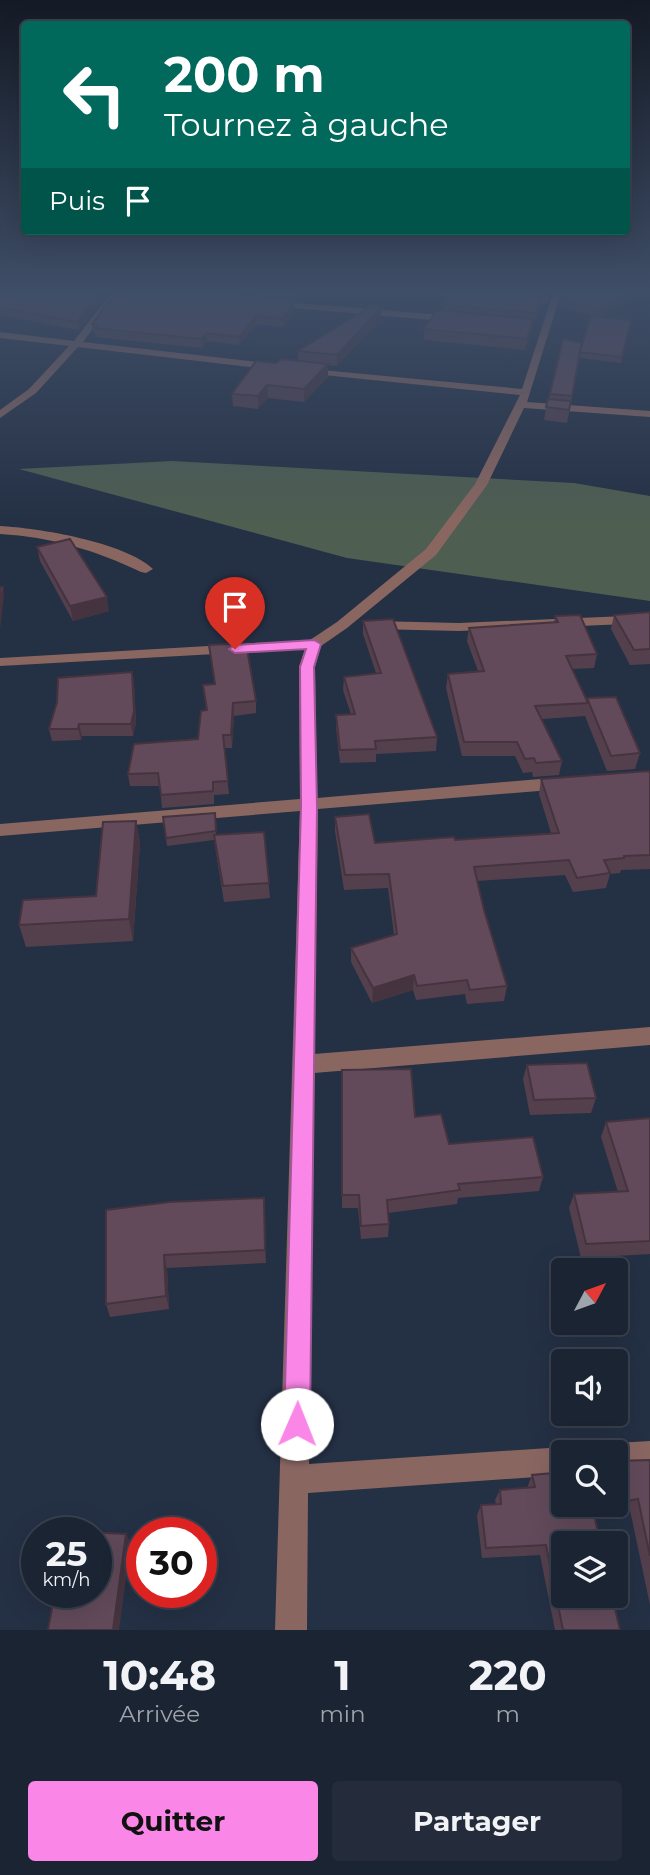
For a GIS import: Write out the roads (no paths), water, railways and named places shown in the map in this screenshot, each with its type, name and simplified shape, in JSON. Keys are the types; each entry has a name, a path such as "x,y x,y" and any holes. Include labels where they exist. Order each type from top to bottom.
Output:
{"street":[{"path":"0,415 18,405 52,369"},
{"path":"275,369 650,414"},
{"path":"0,662 314,644 342,625 431,552 481,485 524,399 533,369"},
{"path":"0,530 64,537 103,548 146,569"},
{"path":"342,625 459,627 650,619"},
{"path":"291,1630 309,806 307,667 314,644"},
{"path":"0,830 586,781"},
{"path":"304,1064 650,1035"},
{"path":"628,1456 650,1455"},
{"path":"296,1479 551,1462"}]}
